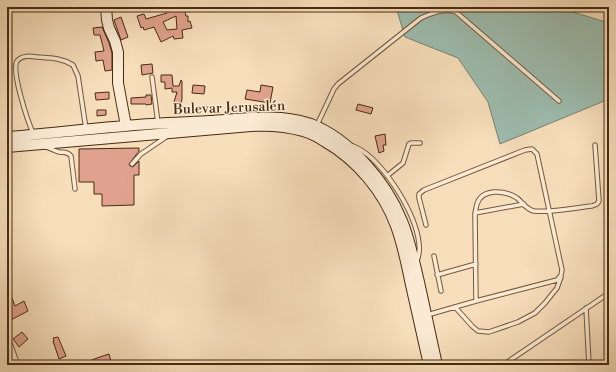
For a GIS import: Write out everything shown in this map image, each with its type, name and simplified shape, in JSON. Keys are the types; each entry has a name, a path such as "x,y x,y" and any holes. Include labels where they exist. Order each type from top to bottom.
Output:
{"main road":[{"path":"106,7 109,28 115,40 118,52 118,84 126,126"},
{"name":"Bulevar Jerusalén","path":"7,137 126,126 270,117 297,120 315,131 360,169 377,190 390,211 405,255 429,365"},
{"name":"Bulevar Jerusalén","path":"7,147 251,126 271,125 289,127 304,131 323,130 342,142 362,160 376,176 391,198 406,231 437,365"}],"street":[{"path":"7,152 25,146"},
{"path":"7,340 16,365"}],"lane":[{"path":"315,131 328,101 338,84 421,18 434,12 448,10 456,12 559,101"},
{"path":"34,135 20,95 15,66 22,57 28,56 54,58 65,60 74,64 78,76 86,130"},
{"path":"152,76 158,124"},
{"path":"132,164 141,154 172,132"},
{"path":"342,142 356,147 370,157 379,166 400,194 416,228 420,252 415,266"},
{"path":"387,176 403,163 409,144 420,142"},
{"path":"40,144 60,152 70,154 75,189"},
{"path":"476,301 475,213 477,203 483,196 491,192 499,192 507,193 517,198 531,211 549,212 597,204 599,201 595,145"},
{"path":"426,224 419,198 419,194 424,190 525,150 532,149 538,154 562,270 562,276 558,288 535,313 518,322 489,332 478,330 472,326 455,307"},
{"path":"475,213 524,204"},
{"path":"434,256 440,291"},
{"path":"437,275 476,264"},
{"path":"426,316 476,301 557,280 562,276"},
{"path":"503,365 609,293"},
{"path":"586,308 589,365"}],"shaded area":[{"path":"396,7 562,7 563,9 609,23 609,99 500,144 488,102 458,58 405,37"}],"building":[{"path":"184,7 186,16 188,16 188,22 190,21 192,28 182,30 183,38 174,39 173,36 161,42 154,27 144,30 143,27 141,28 137,16 144,14 146,19 167,13 166,11","holes":["176,16 177,29 167,30 163,22"]},
{"path":"121,17 128,37 121,40 114,20"},
{"path":"102,27 112,53 112,70 105,71 103,60 96,61 95,52 104,51 100,35 94,35 93,28"},
{"path":"152,64 153,73 142,75 141,65"},
{"path":"161,75 172,75 173,86 179,86 181,80 182,81 182,99 180,107 173,105 177,92 172,92 172,88 165,89 165,82 161,82"},
{"path":"193,85 205,86 204,94 192,93"},
{"path":"261,85 273,87 270,103 245,99 247,90 260,92"},
{"path":"109,92 109,99 96,100 95,93"},
{"path":"146,95 151,95 152,104 131,104 131,98 146,97"},
{"path":"358,104 373,108 371,114 356,110"},
{"path":"97,110 106,110 106,115 97,116"},
{"path":"385,134 386,145 383,145 384,151 379,153 375,136"},
{"path":"139,148 139,151 129,164 133,167 139,161 139,175 134,175 134,205 102,206 102,194 94,194 94,182 79,182 79,149"},
{"path":"12,298 15,306 24,301 28,311 7,322 7,301"},
{"path":"22,332 28,339 19,347 13,339"},
{"path":"58,337 66,356 59,359 53,341 53,338"},
{"path":"109,354 112,365 79,365 97,358"}]}
